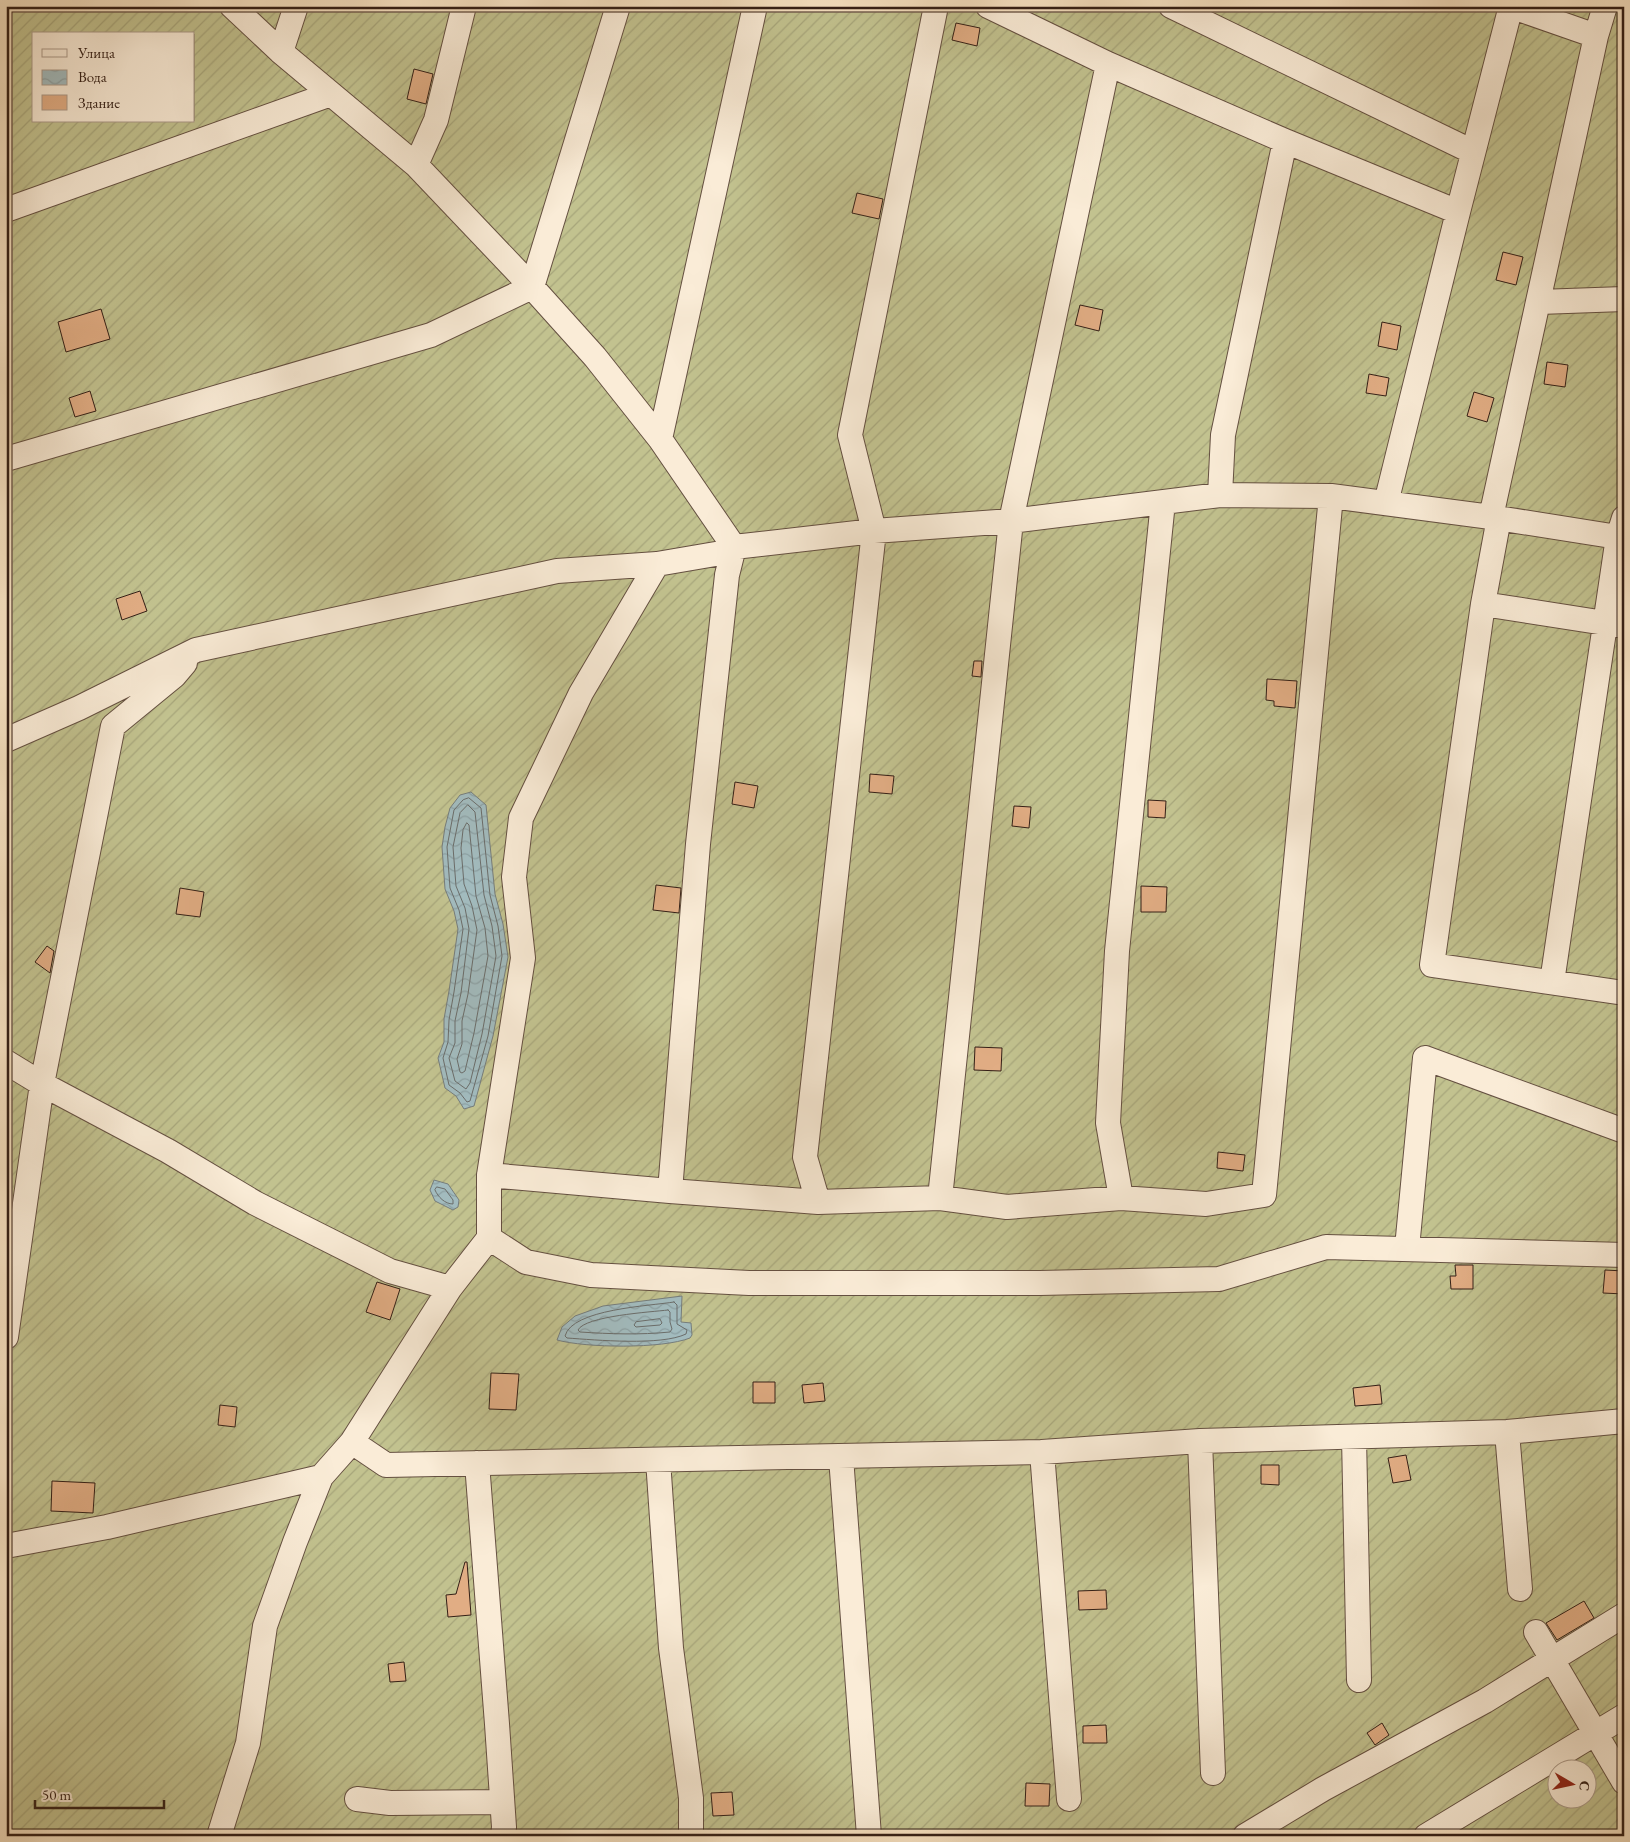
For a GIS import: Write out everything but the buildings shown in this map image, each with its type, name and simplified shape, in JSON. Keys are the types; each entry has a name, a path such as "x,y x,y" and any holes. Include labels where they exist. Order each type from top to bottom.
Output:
{"street":[{"path":"232,6 281,52 416,165 532,287 596,357 660,439 734,549 727,575 698,844 670,1191"},
{"path":"281,52 296,6"},
{"path":"416,165 436,120 464,6"},
{"path":"6,459 431,335 532,287 618,6"},
{"path":"660,439 755,6"},
{"path":"818,1202 805,1157 874,531 850,435 936,6"},
{"path":"988,6 1108,64 1285,141 1458,212"},
{"path":"1171,6 1473,152"},
{"path":"1386,503 1511,6 1596,36"},
{"path":"1605,6 1596,36 1495,517 1432,965 1624,993"},
{"path":"940,1198 1011,521 1108,64"},
{"path":"6,210 331,94"},
{"path":"1220,495 1223,436 1285,141"},
{"path":"1539,302 1624,299"},
{"path":"6,740 79,708 196,650 557,571 657,564 734,549 874,531 1011,521 1220,495 1331,496 1622,531 1615,624 1552,982"},
{"path":"489,1175 818,1202 940,1198 1007,1207 1121,1198 1206,1204 1264,1195 1331,496"},
{"path":"1121,1198 1108,1123 1117,950 1163,502"},
{"path":"219,1836 248,1743 265,1626 321,1477 352,1442 450,1288 488,1238 489,1175 523,958 514,878 521,818 581,693 657,564"},
{"path":"1483,604 1615,624"},
{"path":"6,1337 42,1084 113,726 174,676 196,650"},
{"path":"1407,1248 1425,1058 1624,1131"},
{"path":"6,1062 42,1084 168,1151 255,1202 390,1271 450,1288"},
{"path":"488,1238 526,1262 592,1275 748,1283 1040,1283 1219,1279 1326,1247 1624,1255"},
{"path":"352,1442 386,1465 1042,1452 1200,1442 1506,1432 1624,1421"},
{"path":"1506,1432 1520,1589"},
{"path":"1354,1437 1359,1680"},
{"path":"1200,1442 1213,1773"},
{"path":"1042,1452 1069,1799"},
{"path":"841,1457 869,1836"},
{"path":"658,1460 671,1648 691,1798 691,1836"},
{"path":"477,1462 502,1802 502,1836"},
{"path":"6,1546 107,1527 321,1477"},
{"path":"1245,1836 1323,1790 1485,1701 1624,1615"},
{"path":"1536,1632 1624,1782"},
{"path":"1426,1836 1624,1716"},
{"path":"357,1799 390,1803 502,1802"}],"green space":[{"path":"6,6 1624,6 1624,1836 6,1836"}],"water":[{"path":"471,792 486,805 495,894 503,924 508,957 493,1036 474,1106 464,1109 456,1096 445,1088 438,1058 444,1042 444,1019 458,929 454,911 445,889 442,847 450,808 460,795"},
{"path":"434,1180 448,1184 459,1200 458,1207 453,1210 435,1201 430,1190"},
{"path":"682,1296 681,1322 691,1323 692,1335 690,1338 677,1342 643,1346 586,1345 557,1340 562,1327 575,1316 603,1306"}]}
